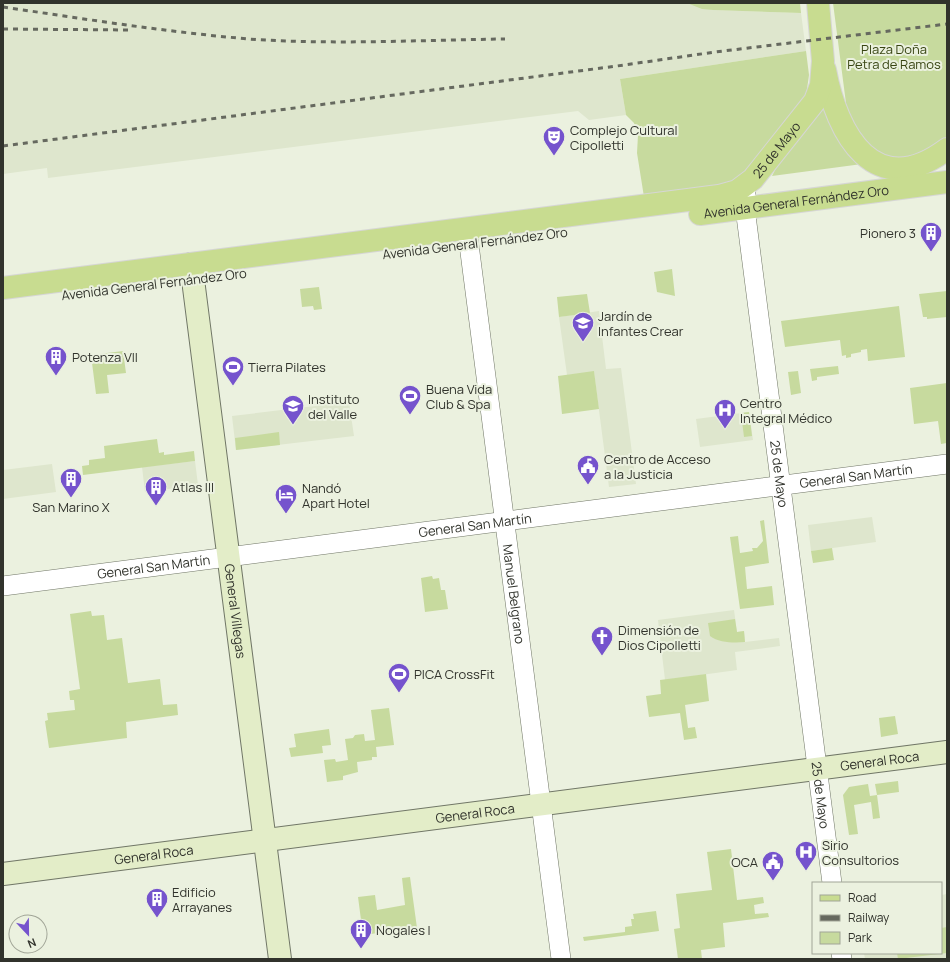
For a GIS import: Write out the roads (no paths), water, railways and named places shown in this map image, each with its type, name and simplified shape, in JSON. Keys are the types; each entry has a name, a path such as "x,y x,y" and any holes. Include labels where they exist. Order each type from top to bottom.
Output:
{"main road":[{"path":"818,3 822,50 830,94 846,133 858,150 871,161 889,168 910,168 931,160 947,149"},
{"name":"25 de Mayo","path":"759,173 815,101 821,85 822,50"},
{"name":"Avenida General Fernández Oro","path":"3,304 192,272 468,236 725,195 743,188 759,173"},
{"name":"Avenida General Fernández Oro","path":"468,236 745,208 947,182"},
{"name":"Avenida General Fernández Oro","path":"3,288 192,272"}],"street":[{"name":"25 de Mayo","path":"759,173 750,185 746,194 745,208 832,882"},
{"name":"Manuel Belgrano","path":"468,236 561,959"},
{"name":"General Villegas","path":"192,272 280,959"},
{"name":"General San Martín","path":"3,586 947,464"},
{"name":"General Roca","path":"3,874 947,752"}],"railway":[{"path":"3,7 156,29 249,39 313,42 505,39"},
{"path":"3,146 715,52 947,24"},
{"path":"3,29 132,30"}],"place":[{"name":"Complejo Cultural Cipolletti","path":"554,156"},
{"name":"Pionero 3","path":"931,252"},
{"name":"Jardín de Infantes Crear","path":"583,342"},
{"name":"Potenza VII","path":"56,376"},
{"name":"Tierra Pilates","path":"233,386"},
{"name":"Buena Vida Club & Spa","path":"410,416"},
{"name":"Instituto del Valle","path":"293,426"},
{"name":"Centro Integral Médico","path":"725,430"},
{"name":"Centro de Acceso a la Justicia","path":"588,486"},
{"name":"San Marino X","path":"71,498"},
{"name":"Atlas III","path":"156,506"},
{"name":"Nandó Apart Hotel","path":"286,514"},
{"name":"Dimensión de Dios Cipolletti","path":"602,656"},
{"name":"PICA CrossFit","path":"399,694"},
{"name":"Sirio Consultorios","path":"806,872"},
{"name":"OCA","path":"773,882"},
{"name":"Edificio Arrayanes","path":"157,918"},
{"name":"Nogales I","path":"361,950"}],"park label":[{"name":"Plaza Doña Petra de Ramos","path":"894,56"}]}
